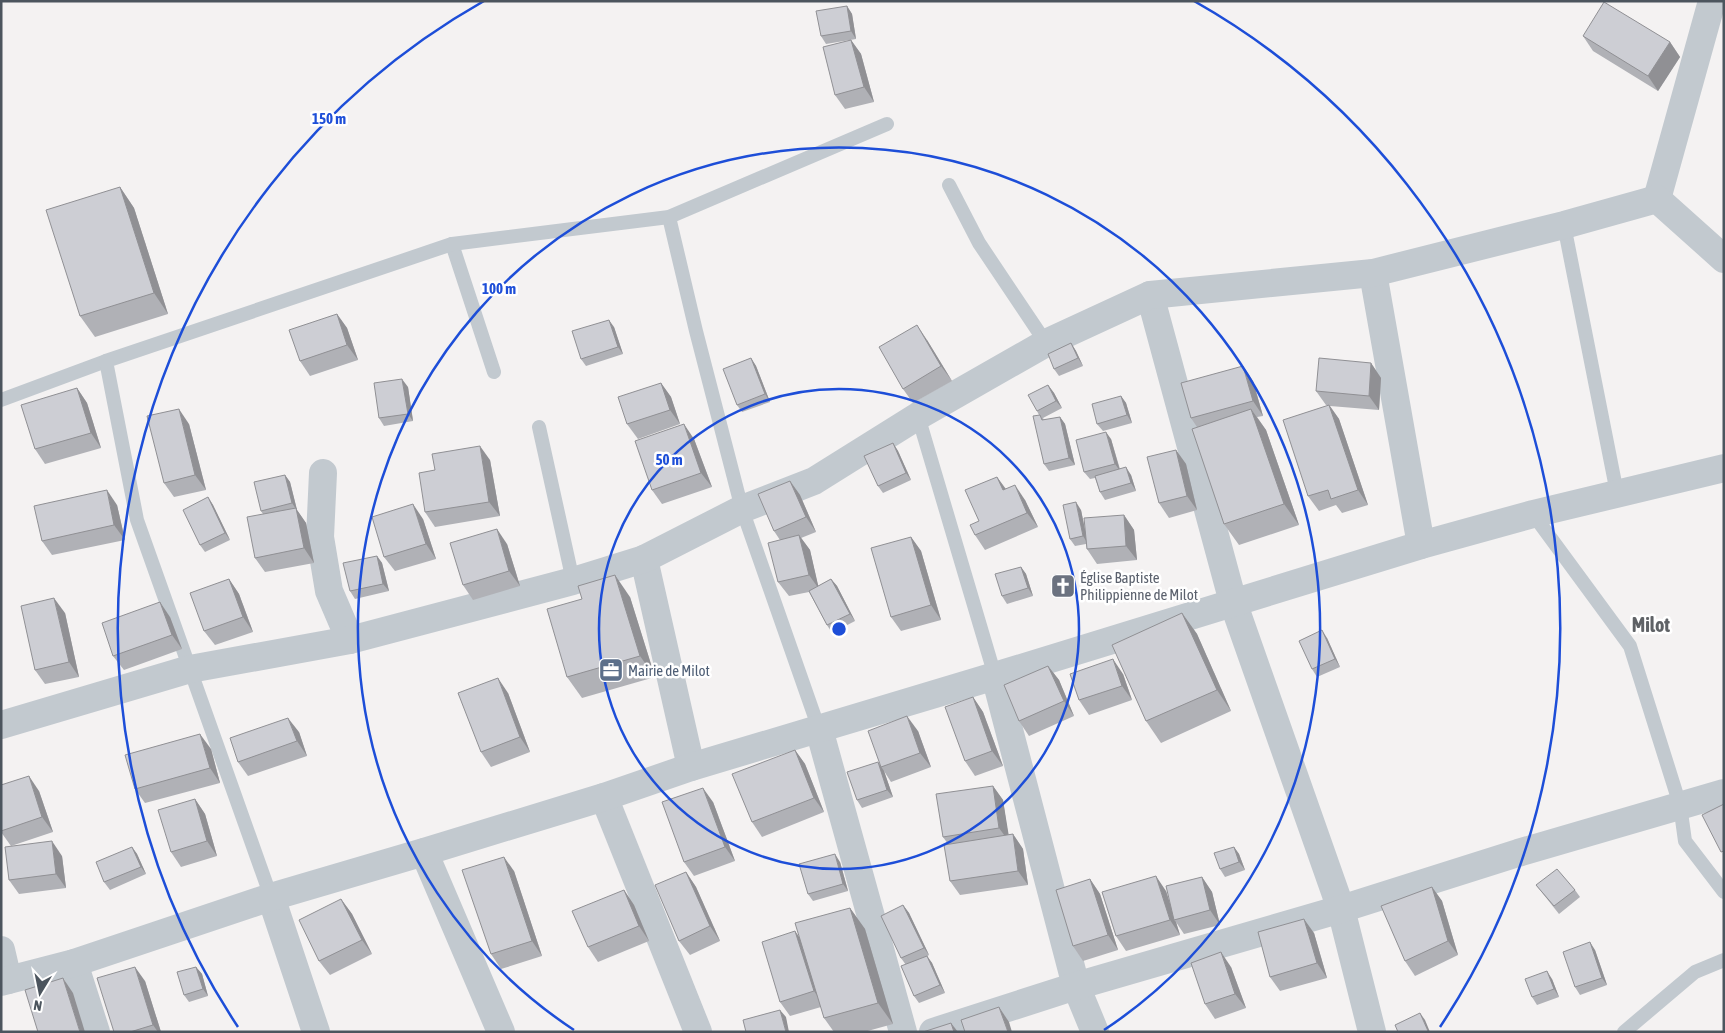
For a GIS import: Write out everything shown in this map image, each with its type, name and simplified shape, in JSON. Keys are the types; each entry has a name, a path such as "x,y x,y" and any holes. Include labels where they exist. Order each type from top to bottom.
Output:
{"street":[{"path":"1657,199 1712,1"},
{"path":"1,725 190,669 350,640 573,581 644,560 742,509 814,481 918,416 1046,343 1150,295 1373,273 1564,225 1657,199"},
{"path":"1657,199 1724,259"},
{"path":"1373,273 1421,545"},
{"path":"1150,295 1233,602 1341,909 1372,1032"},
{"path":"1,950 5,981 74,963 271,897 604,797 691,767 1421,545 1533,514 1724,468"},
{"path":"323,473 320,536 329,590 350,640"},
{"path":"644,560 691,767"},
{"path":"995,676 1076,986 1095,1032"},
{"path":"818,729 902,1032"},
{"path":"933,1032 1076,986 1341,909 1518,853 1724,793"},
{"path":"604,797 698,1032"},
{"path":"424,852 501,1032"},
{"path":"271,897 316,1032"},
{"path":"74,963 96,1032"}],"lane":[{"path":"1,400 106,361 452,244 669,217 887,124"},
{"path":"949,185 979,243 1046,343"},
{"path":"669,217 742,509 818,729"},
{"path":"1564,225 1617,493"},
{"path":"452,244 494,372"},
{"path":"106,361 137,520 271,897"},
{"path":"918,416 995,676"},
{"path":"539,427 573,581"},
{"path":"1533,514 1630,646 1680,806 1686,841 1724,892"},
{"path":"1624,1032 1695,972 1724,960"}],"building":[{"path":"1604,2 1670,42 1648,76 1583,36"},
{"path":"847,6 851,31 821,36 816,11"},
{"path":"851,40 864,87 835,95 823,47"},
{"path":"120,187 154,293 80,316 46,210"},
{"path":"337,314 347,345 300,361 289,330"},
{"path":"609,320 618,347 581,359 572,331"},
{"path":"917,325 941,366 903,389 879,347"},
{"path":"1071,343 1078,358 1054,369 1048,354"},
{"path":"751,358 765,394 737,405 723,369"},
{"path":"1319,358 1371,363 1369,396 1316,391"},
{"path":"1243,366 1253,401 1191,418 1181,383"},
{"path":"402,379 408,414 379,418 374,383"},
{"path":"661,383 670,410 627,424 618,397"},
{"path":"1048,385 1056,401 1037,411 1028,395"},
{"path":"77,388 91,433 35,449 21,405"},
{"path":"1121,396 1127,415 1097,424 1092,404"},
{"path":"1329,405 1358,490 1331,499 1328,490 1308,496 1283,420"},
{"path":"179,409 195,475 164,483 147,416"},
{"path":"1251,409 1284,504 1224,524 1192,429"},
{"path":"1040,415 1042,420 1060,417 1069,458 1044,464 1033,416"},
{"path":"684,424 701,473 652,490 635,441"},
{"path":"1106,432 1115,464 1084,472 1076,440"},
{"path":"893,443 906,473 878,486 864,456"},
{"path":"480,446 489,502 425,512 419,473 435,470 432,454"},
{"path":"1176,450 1187,496 1159,503 1147,457"},
{"path":"1126,467 1131,483 1100,492 1095,476"},
{"path":"285,475 292,503 261,511 254,482"},
{"path":"997,477 1003,490 1015,485 1027,513 975,535 970,525 979,521 965,490"},
{"path":"790,481 806,517 774,531 758,494"},
{"path":"107,490 114,525 42,541 34,506"},
{"path":"208,497 225,533 200,545 183,510"},
{"path":"1076,502 1083,536 1070,539 1063,505"},
{"path":"413,504 426,544 384,557 372,517"},
{"path":"296,508 304,548 255,558 247,517"},
{"path":"1124,515 1126,546 1087,549 1084,518"},
{"path":"497,529 509,571 463,585 450,543"},
{"path":"799,535 809,575 778,582 768,543"},
{"path":"911,537 931,605 891,617 871,548"},
{"path":"377,556 383,584 350,591 343,563"},
{"path":"1021,567 1028,588 1002,596 995,574"},
{"path":"615,575 640,656 567,677 547,609 582,599 578,586"},
{"path":"229,579 243,617 204,631 190,593"},
{"path":"831,579 850,614 827,625 809,591"},
{"path":"54,598 69,662 35,670 21,606"},
{"path":"160,602 172,635 113,656 102,623"},
{"path":"1182,613 1217,690 1146,721 1112,645"},
{"path":"1322,630 1335,659 1312,669 1299,641"},
{"path":"1113,659 1122,686 1079,700 1070,674"},
{"path":"1048,666 1064,701 1019,721 1004,685"},
{"path":"498,678 520,737 481,752 458,693"},
{"path":"973,697 992,751 965,761 945,707"},
{"path":"907,716 920,753 881,767 868,731"},
{"path":"288,718 297,741 238,762 230,738"},
{"path":"200,734 210,768 135,789 125,755"},
{"path":"795,750 814,798 752,822 732,774"},
{"path":"878,762 887,790 857,800 847,772"},
{"path":"29,776 42,817 1,831 1,785"},
{"path":"993,786 999,828 943,837 936,794"},
{"path":"703,788 725,847 684,862 662,802"},
{"path":"195,799 207,841 171,852 158,810"},
{"path":"1724,804 1724,851 1721,852 1702,815"},
{"path":"1013,834 1018,871 950,881 944,845"},
{"path":"52,841 56,874 9,880 5,847"},
{"path":"132,847 141,867 104,882 96,862"},
{"path":"1234,847 1239,862 1220,869 1214,853"},
{"path":"835,854 843,884 808,894 799,864"},
{"path":"504,857 532,941 491,954 462,870"},
{"path":"1557,869 1575,890 1554,906 1536,885"},
{"path":"686,872 710,926 679,941 655,885"},
{"path":"1156,876 1170,920 1116,936 1102,892"},
{"path":"1202,877 1210,910 1174,920 1166,886"},
{"path":"1090,879 1108,935 1073,946 1056,890"},
{"path":"1432,887 1448,941 1405,961 1381,906"},
{"path":"624,890 639,926 588,947 572,911"},
{"path":"341,899 362,940 319,961 299,920"},
{"path":"903,905 924,948 901,958 881,916"},
{"path":"850,908 878,1003 824,1018 795,923"},
{"path":"1304,919 1317,963 1270,977 1258,932"},
{"path":"795,931 814,991 780,1002 762,942"},
{"path":"1590,942 1602,978 1575,987 1563,952"},
{"path":"1221,952 1235,994 1205,1004 1191,963"},
{"path":"927,956 940,985 914,996 901,966"},
{"path":"135,967 153,1025 130,1032 114,1032 97,978"},
{"path":"196,967 203,989 184,995 177,972"},
{"path":"1547,971 1554,989 1532,997 1525,979"},
{"path":"63,978 80,1032 38,1032 25,990"},
{"path":"999,1007 1008,1032 965,1032 961,1020"},
{"path":"780,1010 786,1032 746,1032 743,1020"},
{"path":"1420,1013 1428,1031 1398,1032 1395,1025"},
{"path":"951,1023 954,1032 923,1032"}],"place":[{"name":"Église Baptiste Philippienne de Milot","path":"1063,586"},
{"name":"Mairie de Milot","path":"611,670"}],"district":[{"name":"Milot","path":"1651,624"}]}
